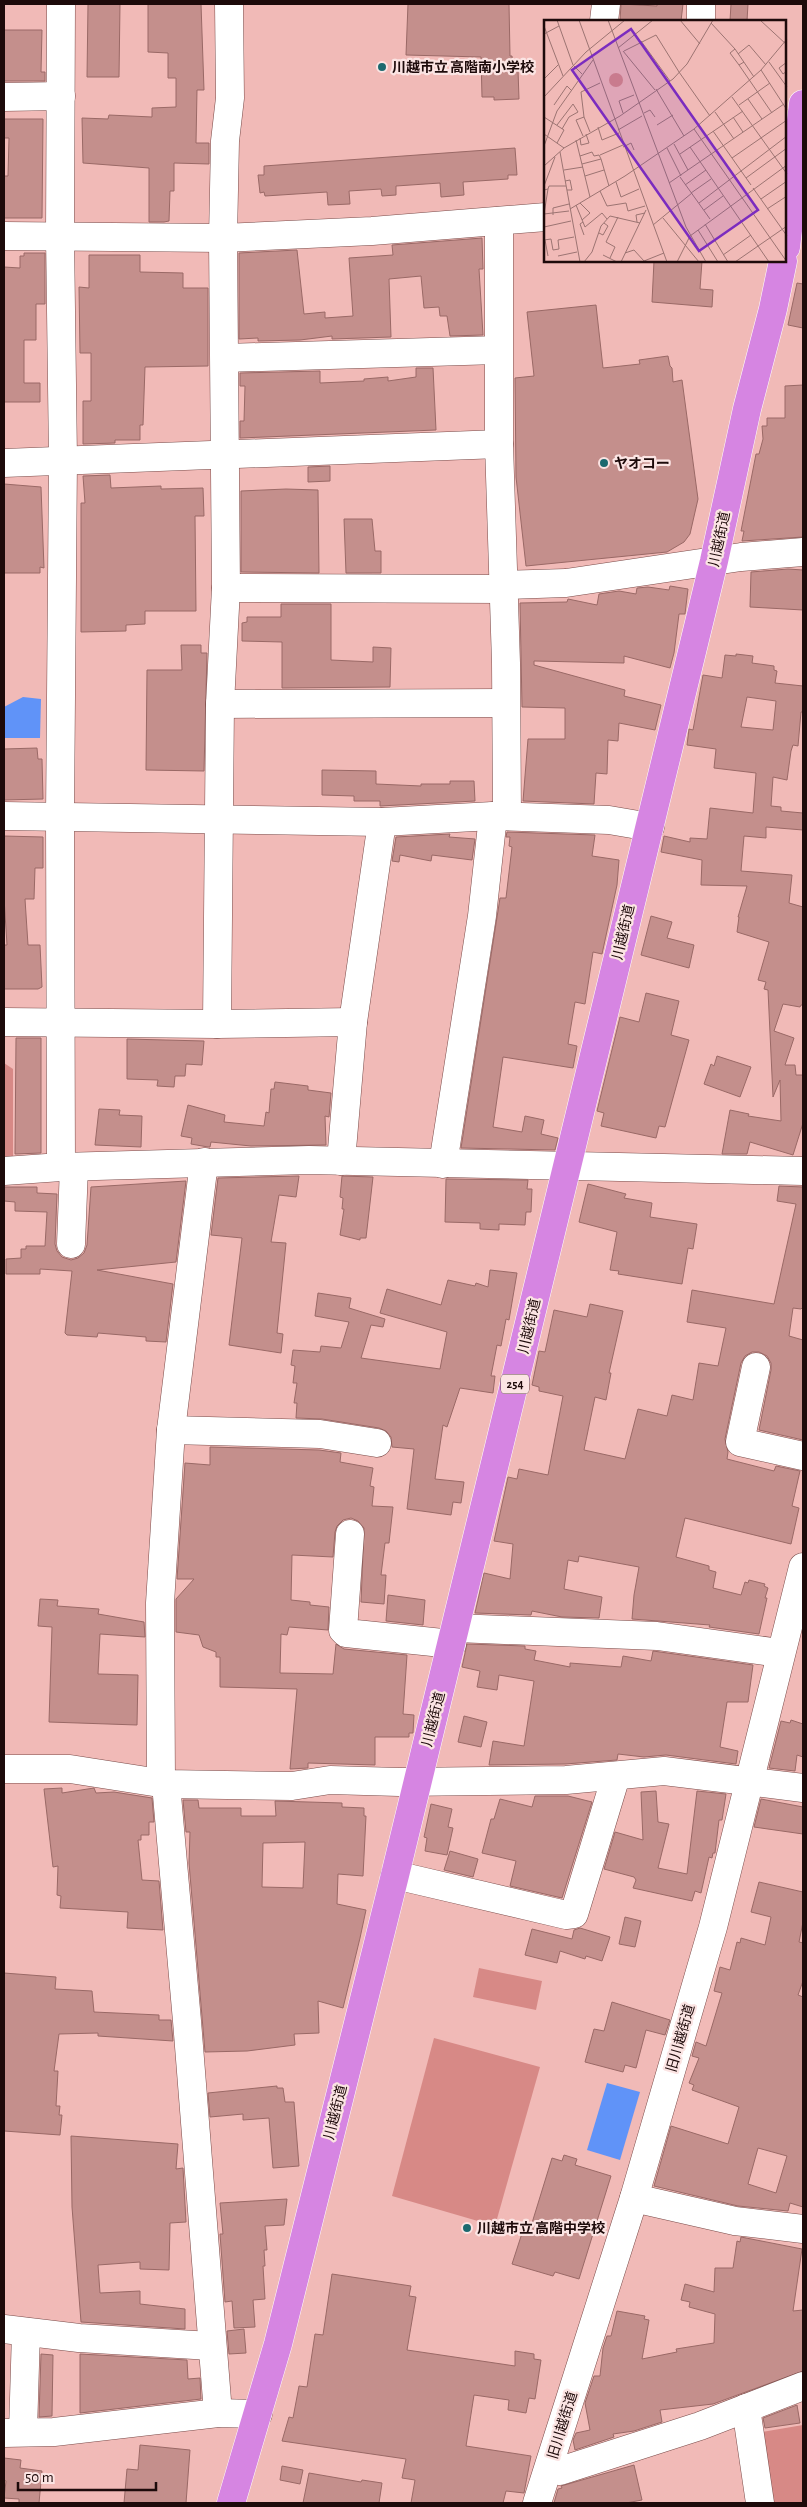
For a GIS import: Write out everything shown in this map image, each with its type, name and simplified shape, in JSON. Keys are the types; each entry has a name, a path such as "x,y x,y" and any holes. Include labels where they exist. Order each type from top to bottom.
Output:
{"highway":[{"path":"787,241 794,199 803,104"},
{"name":"川越街道","path":"230,2503 258,2414 418,1782 714,562 747,409 774,309 783,262"}],"street":[{"path":"61,4 60,236 63,459 60,816 61,1021 71,1244"},
{"path":"217,1024 220,704 226,588 223,238 225,141 230,98 229,4"},
{"path":"604,20 606,4"},
{"path":"700,20 701,4"},
{"path":"4,97 61,96"},
{"path":"4,236 223,238 372,231 544,217"},
{"path":"442,1164 500,816 505,704 504,587 499,444 499,221"},
{"path":"225,358 498,350"},
{"path":"4,462 499,444"},
{"path":"226,588 504,587 566,583 714,562 803,552"},
{"path":"220,704 505,704"},
{"path":"4,816 382,822 500,816 609,820 650,827"},
{"path":"341,1161 353,1022 382,822"},
{"path":"4,1022 61,1021 217,1024 353,1022"},
{"path":"4,1171 204,1162 341,1161 803,1171"},
{"path":"204,1162 171,1430 160,1603 164,1783 188,2021 211,2346 218,2413"},
{"path":"756,1367 740,1442 803,1456"},
{"path":"171,1430 320,1434 377,1444"},
{"path":"350,1534 343,1630 346,1633 454,1636 657,1636 780,1653"},
{"name":"旧川越街道","path":"537,2503 634,2198 713,1927 780,1653 796,1621 803,1567"},
{"path":"4,1768 70,1769 164,1783 292,1786 330,1780 418,1782 566,1780 664,1770 803,1788"},
{"path":"395,1875 566,1915 574,1914 616,1776"},
{"path":"634,2198 735,2221 803,2229"},
{"path":"211,2346 79,2338 15,2330 13,2433 112,2426 218,2413 258,2414"},
{"path":"549,2468 560,2471 746,2408 803,2386"},
{"path":"746,2408 760,2503"}],"shaded area":[{"path":"4,1063 13,1069 13,1159 4,1165"},
{"path":"479,1968 542,1981 536,2010 473,1997"},
{"path":"434,2038 540,2067 495,2226 392,2196"},
{"path":"803,2425 803,2503 766,2503 756,2433"}],"water":[{"path":"23,697 41,699 40,738 4,738 4,707"},
{"path":"607,2083 640,2092 620,2160 587,2150"}],"building":[{"path":"88,4 120,4 119,77 87,77"},
{"path":"148,4 201,4 204,90 197,90 196,143 209,143 209,164 174,163 174,191 170,191 169,221 164,222 149,222 149,168 83,163 82,118 108,119 109,115 152,117 152,108 176,107 176,78 168,78 168,53 148,52"},
{"path":"408,4 509,4 510,56 512,56 513,70 518,70 519,99 494,100 494,97 482,97 481,57 406,55"},
{"path":"621,4 657,6 657,4 683,4 681,20 620,20"},
{"path":"731,4 748,4 747,20 730,20"},
{"path":"4,30 42,30 41,72 45,72 45,81 4,81"},
{"path":"4,119 43,119 42,218 4,218 4,176 8,176 9,138 4,138"},
{"path":"515,148 517,175 508,175 508,179 463,182 464,195 441,197 440,183 396,186 396,195 382,196 381,189 349,191 350,204 328,205 327,192 265,196 264,192 260,193 258,175 264,175 264,166"},
{"path":"482,238 483,269 479,269 483,335 450,336 447,316 440,316 439,307 424,308 421,276 389,279 391,337 332,339 332,336 300,340 258,341 258,338 239,339 239,253 297,250 304,314 325,312 325,318 353,316 349,258 393,255 392,245"},
{"path":"24,253 45,253 45,304 36,304 36,340 24,340 24,383 40,383 40,402 4,402 4,267 20,268 20,256 24,256"},
{"path":"89,255 140,255 140,272 183,273 183,288 208,288 208,366 145,367 143,425 140,425 140,440 115,440 115,443 83,444 83,401 91,401 91,353 80,353 79,287 89,288"},
{"path":"654,262 702,262 700,289 713,290 712,307 652,302"},
{"path":"797,283 803,284 803,328 788,325"},
{"name":"ヤオコー","path":"596,305 603,368 640,364 639,360 668,356 672,368 673,382 682,380 698,499 690,534 684,542 667,552 526,566 516,477 515,378 534,376 527,312"},
{"path":"416,368 433,368 436,430 240,438 240,421 244,421 245,386 240,386 240,373 320,371 320,383 364,381 364,379 388,377 388,381 416,377"},
{"path":"803,385 803,537 742,541 744,531 741,531 756,454 759,454 763,439 762,426 767,426 767,418 785,418 785,386"},
{"path":"330,466 330,481 308,482 308,467"},
{"path":"110,475 111,488 161,486 161,489 203,488 204,516 195,516 196,611 145,611 145,624 126,625 126,631 81,632 81,503 85,503 83,476"},
{"path":"4,484 41,487 44,568 40,567 40,573 4,573"},
{"path":"318,490 319,573 241,572 241,491"},
{"path":"344,519 372,519 375,551 381,551 381,573 346,573"},
{"path":"788,569 803,570 803,610 750,607 751,572"},
{"path":"670,586 688,589 685,614 679,614 670,668 624,656 624,663 534,661 534,665 625,690 624,696 661,705 655,730 619,723 618,741 608,740 607,774 596,773 594,804 523,801 528,739 565,739 565,708 522,707 520,603 567,602 568,599 597,605 599,594 619,591 636,594 637,588 648,587 669,590"},
{"path":"281,604 331,604 331,660 373,662 373,647 391,648 390,687 282,688 282,642 242,641 242,623 247,622 247,617 281,617"},
{"path":"181,645 201,645 201,653 207,653 204,771 146,770 147,670 182,670"},
{"path":"736,654 753,656 752,663 774,666 774,670 777,671 775,683 803,686 803,712 801,712 798,746 793,745 791,751 787,780 773,777 771,806 781,807 781,811 803,813 803,830 766,827 766,838 744,836 741,871 792,875 789,903 803,907 803,1005 800,1007 783,1004 774,1031 794,1038 785,1065 795,1065 796,1075 803,1075 803,1123 793,1155 750,1142 747,1154 722,1154 730,1110 749,1114 748,1116 781,1121 780,1080 773,1097 768,990 764,989 766,982 758,980 769,942 737,932 738,917 747,886 701,885 702,860 661,852 664,836 690,842 690,838 707,839 710,808 753,813 756,773 714,768 716,749 687,745 689,729 693,730 703,675 722,678 725,655 736,656","holes":["747,697 776,701 773,730 741,727"]},
{"path":"37,748 38,759 42,759 43,799 4,800 4,749"},
{"path":"322,770 376,771 376,784 421,786 421,784 450,784 450,781 474,781 475,801 380,806 380,801 354,801 354,796 322,795"},
{"path":"507,832 595,835 592,856 619,860 617,885 602,954 593,952 585,1004 575,1002 568,1044 577,1046 573,1068 503,1057 493,1127 522,1132 525,1116 544,1120 541,1134 558,1138 555,1150 461,1148 500,898 506,898 512,847 509,846 510,837 506,837"},
{"path":"450,834 449,837 475,839 472,860 432,855 431,861 400,855 399,862 392,861 396,837"},
{"path":"4,836 43,837 43,868 35,868 34,899 25,899 28,945 40,945 42,987 38,989 4,989 4,945 7,945 4,898"},
{"path":"651,916 672,922 667,938 694,945 689,968 641,955"},
{"path":"646,993 679,1001 671,1035 689,1040 665,1127 659,1126 656,1138 601,1126 604,1113 597,1111 620,1017 639,1022"},
{"path":"16,1038 41,1038 41,1153 15,1154"},
{"path":"127,1039 204,1041 202,1065 186,1064 185,1076 175,1076 174,1087 157,1086 158,1080 127,1079"},
{"path":"717,1056 751,1067 740,1097 704,1084 711,1064 714,1066"},
{"path":"275,1082 308,1086 308,1090 331,1093 329,1117 325,1116 326,1145 251,1146 211,1142 210,1147 208,1147 191,1144 192,1138 181,1136 188,1105 225,1115 224,1122 264,1126 266,1112 269,1113 271,1089 274,1089"},
{"path":"99,1109 120,1110 119,1115 142,1116 141,1147 95,1145"},
{"path":"299,1176 296,1197 279,1195 271,1242 286,1243 277,1333 283,1334 281,1353 229,1345 242,1238 211,1235 218,1178"},
{"path":"342,1176 373,1177 366,1238 360,1238 360,1240 340,1235 344,1209 342,1209 343,1198 340,1197"},
{"path":"446,1179 528,1180 527,1189 532,1189 531,1212 526,1212 525,1225 499,1224 499,1230 480,1229 480,1223 445,1222"},
{"path":"186,1181 176,1262 97,1270 173,1284 166,1342 146,1341 146,1337 98,1333 97,1337 67,1335 65,1333 72,1271 40,1269 40,1274 6,1274 6,1259 21,1258 21,1249 26,1249 26,1246 45,1246 47,1212 15,1211 15,1202 4,1201 4,1187 37,1187 37,1193 57,1194 55,1244 57,1251 62,1257 71,1260 78,1258 84,1253 87,1245 91,1187"},
{"path":"588,1184 626,1194 624,1198 652,1203 650,1217 697,1224 693,1249 688,1248 682,1284 618,1274 619,1271 610,1270 617,1232 579,1222"},
{"path":"779,1186 803,1187 803,1307 801,1309 793,1308 789,1336 803,1340 803,1440 759,1430 771,1363 767,1356 759,1352 752,1352 745,1356 741,1363 725,1439 728,1452 727,1459 774,1471 776,1466 800,1471 792,1506 799,1508 791,1544 685,1518 676,1557 709,1566 709,1570 716,1572 713,1588 741,1595 745,1582 748,1583 749,1580 765,1584 764,1586 768,1588 765,1598 767,1598 759,1634 709,1627 710,1625 632,1619 639,1567 579,1556 578,1562 568,1560 564,1589 602,1597 599,1618 562,1617 532,1611 531,1615 475,1613 484,1573 510,1579 513,1544 494,1541 508,1477 517,1479 519,1469 548,1475 563,1396 539,1391 539,1387 532,1385 539,1351 545,1352 554,1310 587,1317 590,1304 623,1311 609,1373 611,1373 606,1400 595,1397 584,1450 625,1459 638,1409 667,1416 672,1395 693,1400 699,1363 718,1366 726,1328 687,1322 692,1290 774,1304 796,1204 777,1201"},
{"path":"490,1270 517,1273 509,1320 506,1319 501,1346 497,1345 491,1376 495,1376 493,1393 460,1388 447,1427 443,1425 435,1479 464,1482 461,1503 453,1502 451,1515 407,1509 414,1449 392,1447 391,1437 386,1431 379,1428 322,1419 296,1418 297,1403 294,1403 297,1383 293,1383 295,1366 291,1365 293,1350 320,1352 321,1346 341,1348 349,1322 315,1316 318,1293 351,1298 349,1308 385,1319 383,1327 371,1325 361,1358 440,1369 447,1332 380,1313 387,1289 441,1305 448,1280 475,1286 476,1283 488,1287"},
{"path":"210,1447 319,1450 341,1453 340,1462 373,1468 370,1486 374,1487 372,1506 393,1507 389,1543 385,1543 381,1575 386,1575 384,1604 361,1602 364,1528 358,1521 351,1518 343,1520 337,1526 335,1532 333,1557 292,1555 291,1600 329,1607 328,1630 289,1627 287,1635 281,1634 280,1673 333,1674 336,1644 344,1649 407,1655 403,1714 414,1715 413,1733 409,1733 409,1737 375,1737 375,1765 308,1763 308,1768 290,1769 297,1689 220,1687 220,1657 216,1657 216,1652 203,1647 199,1635 176,1632 176,1599 194,1579 177,1579 185,1463 210,1465"},
{"path":"388,1595 425,1600 423,1625 386,1621"},
{"path":"40,1599 58,1600 57,1606 99,1609 98,1614 144,1622 145,1637 100,1634 98,1674 138,1675 137,1725 49,1722 52,1627 38,1626"},
{"path":"467,1644 525,1646 525,1649 536,1651 534,1660 570,1667 570,1663 621,1667 623,1656 651,1661 653,1651 753,1665 748,1702 727,1702 720,1747 738,1751 736,1764 666,1755 644,1757 618,1754 617,1760 565,1764 489,1765 493,1741 524,1746 534,1681 499,1675 497,1690 477,1687 480,1671 462,1667"},
{"path":"464,1716 487,1722 481,1747 458,1742"},
{"path":"791,1720 803,1724 803,1757 797,1755 795,1771 769,1768 781,1721 790,1723"},
{"path":"62,1788 62,1793 94,1788 96,1793 114,1792 152,1798 154,1822 149,1822 149,1835 141,1835 141,1840 138,1840 142,1880 159,1881 163,1930 127,1928 128,1912 60,1908 61,1896 57,1895 58,1866 53,1867 44,1789"},
{"path":"656,1791 658,1822 669,1824 658,1868 687,1874 697,1791 726,1794 722,1820 719,1820 715,1853 713,1853 712,1858 709,1857 701,1893 695,1891 692,1901 633,1888 636,1880 634,1877 604,1869 615,1832 643,1840 641,1792"},
{"path":"535,1796 568,1796 592,1802 562,1898 510,1886 516,1861 482,1853 491,1819 494,1819 500,1799 532,1807"},
{"path":"761,1799 803,1807 803,1834 754,1827"},
{"path":"183,1800 198,1800 199,1808 241,1808 241,1816 276,1816 275,1801 342,1803 342,1807 364,1808 364,1816 366,1816 363,1876 338,1874 337,1904 366,1910 343,2008 318,2001 319,2033 294,2034 295,2045 247,2051 205,2052 189,1863 190,1832 186,1832","holes":["305,1842 303,1888 262,1887 263,1843"]},
{"path":"431,1804 452,1809 448,1827 453,1828 447,1855 425,1851 427,1838 424,1837"},
{"path":"450,1851 478,1859 473,1877 444,1870"},
{"path":"759,1882 803,1892 803,1922 799,1942 803,1943 803,1981 798,1995 803,1997 803,2207 790,2203 788,2211 738,2206 654,2186 671,2126 728,2144 739,2107 692,2090 694,2085 689,2083 699,2058 692,2056 696,2042 706,2046 722,1993 714,1991 720,1967 730,1970 737,1942 740,1943 741,1938 765,1945 771,1917 751,1912","holes":["758,2148 787,2156 776,2193 748,2184"]},
{"path":"625,1917 641,1921 635,1947 619,1944"},
{"path":"580,1928 610,1937 602,1961 586,1956 585,1959 560,1951 557,1963 525,1955 532,1929 572,1939 574,1930"},
{"path":"4,1973 56,1977 55,1989 92,1991 94,2012 159,2015 159,2020 171,2020 173,2041 98,2036 98,2033 59,2034 54,2071 58,2071 56,2106 60,2106 59,2115 62,2115 60,2135 4,2131"},
{"path":"612,2002 670,2020 665,2035 646,2030 636,2068 625,2065 623,2072 585,2062 594,2029 604,2031"},
{"path":"277,2086 277,2088 283,2088 285,2102 294,2102 299,2166 273,2168 269,2118 243,2120 243,2114 210,2117 208,2093"},
{"path":"71,2136 178,2144 176,2169 183,2168 186,2222 170,2223 169,2270 140,2269 140,2262 98,2265 100,2293 140,2291 140,2304 185,2309 185,2329 81,2322 72,2207"},
{"path":"564,2155 577,2159 575,2165 611,2176 579,2279 555,2272 553,2276 512,2264 526,2221 532,2223 552,2158 562,2161"},
{"path":"287,2199 284,2225 265,2226 267,2250 264,2250 265,2266 263,2266 265,2299 253,2300 255,2327 234,2328 232,2301 225,2302 220,2234 223,2234 220,2203"},
{"path":"741,2237 802,2249 793,2311 803,2310 803,2371 713,2404 660,2410 662,2422 634,2431 613,2434 614,2437 575,2450 573,2440 576,2433 590,2430 585,2403 594,2376 600,2376 603,2348 607,2336 611,2336 617,2311 645,2316 644,2319 649,2320 642,2359 677,2352 676,2349 714,2343 715,2314 689,2307 690,2302 681,2300 685,2284 714,2292 715,2268 733,2268 737,2241 740,2242"},
{"path":"332,2274 411,2286 409,2296 416,2297 407,2350 515,2366 515,2351 534,2354 534,2359 541,2360 535,2399 529,2398 526,2413 508,2410 509,2400 474,2395 466,2446 531,2456 524,2493 506,2491 503,2503 411,2503 415,2480 402,2478 406,2459 282,2441 289,2417 293,2418 299,2386 307,2387 315,2334 323,2335"},
{"path":"244,2329 246,2353 229,2354 227,2331"},
{"path":"41,2354 53,2355 52,2416 39,2417"},
{"path":"80,2354 187,2360 188,2379 200,2378 201,2399 80,2413"},
{"path":"797,2405 800,2423 765,2428 763,2418"},
{"path":"140,2445 190,2450 186,2503 124,2503 127,2469 138,2470"},
{"path":"4,2458 21,2460 20,2468 42,2471 39,2503 19,2503 19,2499 4,2498 6,2481 4,2480"},
{"path":"634,2465 642,2500 626,2503 554,2503 558,2489 562,2488 561,2486"},
{"path":"282,2466 303,2470 300,2484 280,2480"},
{"path":"309,2473 361,2482 362,2480 382,2483 379,2503 303,2503"}],"place":[{"name":"川越市立 高階南小学校","path":"382,67"},
{"name":"ヤオコー","path":"604,463"},
{"name":"川越市立 高階中学校","path":"467,2228"}]}
